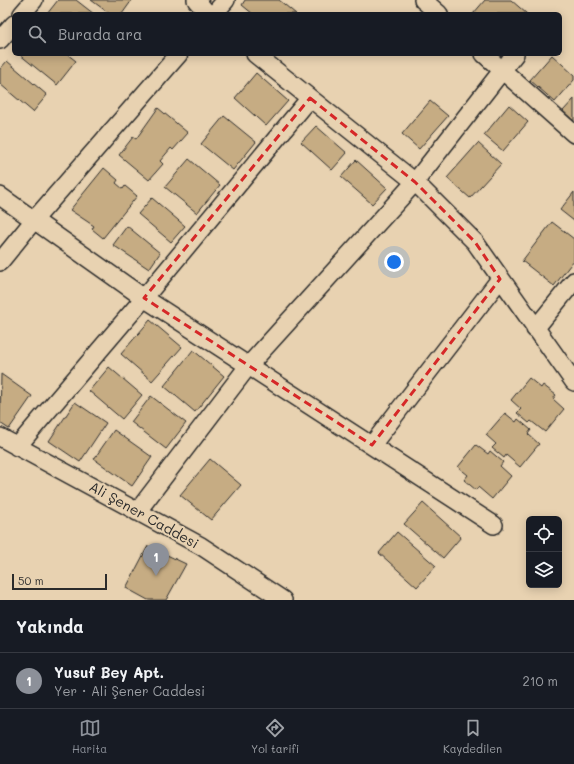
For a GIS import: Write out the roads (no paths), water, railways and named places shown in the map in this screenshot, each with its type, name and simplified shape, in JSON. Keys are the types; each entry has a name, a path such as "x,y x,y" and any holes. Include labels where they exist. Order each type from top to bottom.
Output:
{"street":[{"path":"24,12 34,0"},
{"path":"196,0 206,12"},
{"path":"216,12 226,0"},
{"path":"423,0 437,12"},
{"path":"0,40 12,26"},
{"path":"0,262 34,220 177,56"},
{"path":"258,56 415,182 475,242 574,382"},
{"path":"486,56 574,134"},
{"path":"137,512 249,365 415,182 513,56"},
{"path":"17,446 144,298 310,98"},
{"path":"0,196 144,298 494,525"},
{"path":"372,445 500,279"},
{"path":"536,329 574,281"},
{"name":"Ali Şener Caddesi","path":"0,437 201,546 283,600"}],"place":[{"name":"Yusuf Bey Apt.","path":"156,576"}]}
